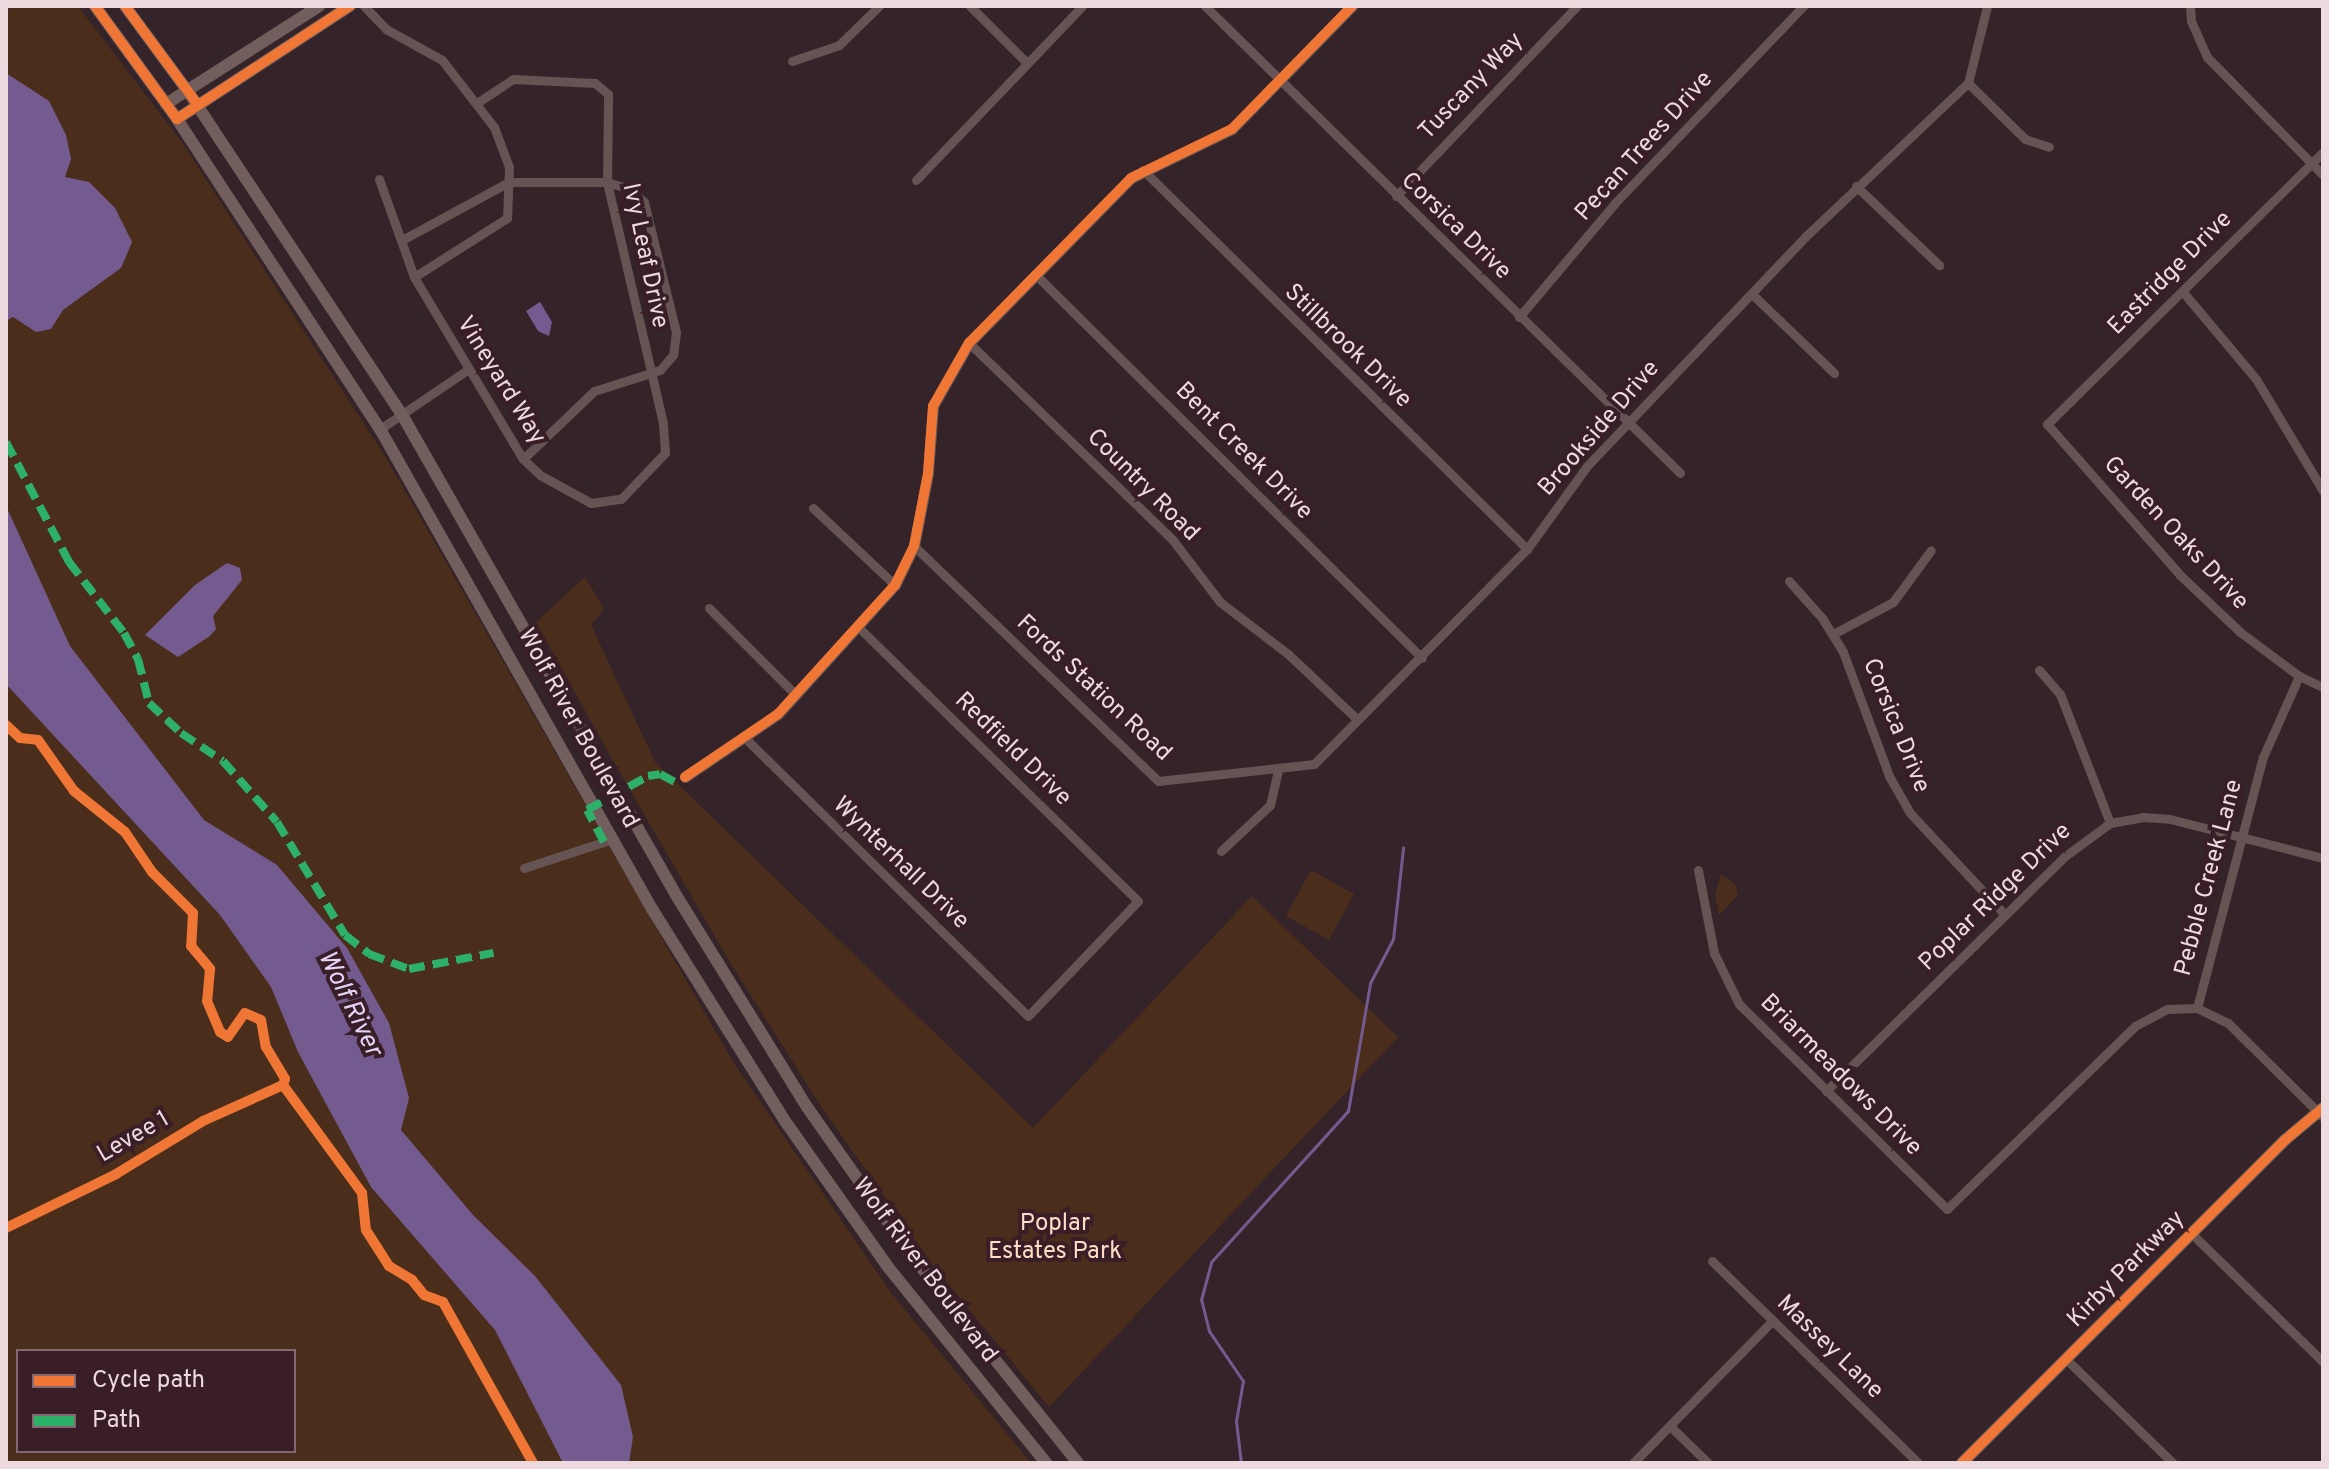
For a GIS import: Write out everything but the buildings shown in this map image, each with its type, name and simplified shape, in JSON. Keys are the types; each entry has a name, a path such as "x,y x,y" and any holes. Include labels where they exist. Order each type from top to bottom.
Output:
{"main road":[{"name":"Wolf River Boulevard","path":"95,6 177,119 380,429 612,839 785,1121 888,1267 1044,1461"},
{"name":"Wolf River Boulevard","path":"125,6 198,105 401,413 668,882 807,1107 909,1252 1078,1463"},
{"path":"166,104 319,6"},
{"path":"177,119 350,6"},
{"name":"Kirby Parkway","path":"1962,1463 2192,1234 2321,1112"}],"street":[{"path":"364,6 386,29 442,60 477,103 501,143 509,182 507,218 414,277"},
{"path":"792,61 839,45 879,6"},
{"path":"970,6 1026,62"},
{"path":"916,180 1082,6"},
{"name":"Corsica Drive","path":"1205,6 1680,473"},
{"path":"685,777 746,739 796,695 895,585 914,546 933,406 969,343 1143,170 1219,138 1280,81 1352,6"},
{"name":"Tuscany Way","path":"1396,196 1577,6"},
{"name":"Pecan Trees Drive","path":"1519,317 1633,184 1803,6"},
{"path":"1987,6 1968,83 2025,139 2049,147"},
{"path":"2190,6 2191,21 2207,57 2323,175"},
{"name":"Ivy Leaf Drive","path":"477,103 513,79 600,85 608,94 607,182 649,374 663,423"},
{"name":"Brookside Drive","path":"1278,769 1314,764 1422,658 1527,549 1580,475 1628,423 1856,186 1968,83"},
{"name":"Eastridge Drive","path":"2047,424 2183,292 2310,161 2323,152"},
{"name":"Stillbrook Drive","path":"1143,170 1527,549"},
{"name":"Vineyard Way","path":"379,179 414,277 523,459 540,475 577,497 610,504 629,492 665,453 663,423"},
{"path":"402,240 509,182 607,182 630,189 644,202 676,332 669,362 649,374 594,391 523,459"},
{"path":"1856,186 1939,265"},
{"name":"Bent Creek Drive","path":"1035,274 1422,658"},
{"path":"2183,292 2256,379 2323,491"},
{"path":"1752,294 1834,373"},
{"name":"Country Road","path":"969,343 1172,539 1208,591 1288,654 1357,719"},
{"path":"380,429 467,370"},
{"name":"Garden Oaks Drive","path":"2047,424 2180,575 2299,676 2323,687"},
{"path":"813,508 895,585"},
{"name":"Fords Station Road","path":"914,546 1158,781 1278,769"},
{"path":"1833,634 1893,602 1931,550"},
{"name":"Corsica Drive","path":"1789,581 1833,634 1889,776 1910,813 2005,915"},
{"path":"709,608 796,695"},
{"name":"Redfield Drive","path":"859,628 1138,901 1028,1016"},
{"path":"2039,670 2060,694 2110,823"},
{"name":"Pebble Creek Lane","path":"1947,1209 2145,1019 2167,1009 2197,1008 2238,838 2263,757 2299,676"},
{"name":"Wynterhall Drive","path":"746,739 1028,1016"},
{"path":"1221,851 1270,805 1278,769"},
{"name":"Poplar Ridge Drive","path":"1826,1091 2075,846 2110,823 2158,817 2323,858"},
{"path":"524,868 612,839"},
{"name":"Briarmeadows Drive","path":"1698,870 1714,953 1730,991 1749,1017 1947,1209"},
{"path":"2197,1008 2228,1023 2321,1112"},
{"path":"2192,1234 2323,1362"},
{"name":"Massey Lane","path":"1712,1261 1918,1463"},
{"path":"1633,1463 1773,1320"},
{"path":"2067,1360 2173,1463"},
{"path":"1670,1426 1708,1463"}],"green space":[{"path":"6,6 78,6 183,144 386,458 733,1062 892,1294 1031,1463 6,1463"},
{"name":"Poplar Estates Park","path":"585,577 604,609 591,625 655,762 1033,1128 1252,896 1398,1037 1049,1407 932,1264 822,1108 731,964 612,759 536,622"},
{"path":"1311,870 1354,894 1329,940 1286,916"},
{"path":"1721,874 1735,884 1738,895 1719,915 1715,894"}],"water":[{"path":"6,73 49,101 66,135 71,159 65,177 89,182 115,208 132,242 121,268 63,310 51,329 36,332 13,317 6,321"},
{"path":"540,302 552,322 549,336 538,331 526,311"},
{"name":"Wolf River","path":"6,506 70,646 204,820 277,865 347,948 389,1023 409,1098 401,1130 473,1215 535,1276 621,1385 633,1437 629,1463 563,1463 495,1330 371,1187 298,1052 271,987 220,915 6,684"},
{"path":"227,563 240,568 242,580 213,616 216,629 210,636 178,657 145,635 195,585"}],"waterway":[{"path":"1241,1463 1236,1421 1243,1381 1209,1331 1201,1300 1211,1262 1348,1111 1370,983 1393,939 1403,848"}],"marked path":[{"path":"6,442 69,562 124,633 138,659 149,703 181,733 223,761 277,822 345,935 369,954 409,969 493,953"},
{"path":"604,842 587,810 648,776 660,774 677,783"}],"cycle path":[{"path":"95,6 177,119 350,6"},
{"path":"125,6 198,105"},
{"path":"685,777 778,714 895,585 914,546 928,473 933,406 969,343 1131,178 1232,129 1352,6"},
{"path":"6,725 20,738 38,740 74,791 125,832 152,872 193,913 191,946 210,969 207,1001 220,1032 228,1037 245,1013 261,1020 266,1047 285,1079 283,1085 362,1193 366,1230 389,1266 412,1280 424,1295 443,1302 533,1463"},
{"name":"Levee 1","path":"6,1228 116,1174 203,1121 283,1085"},
{"path":"1962,1463 2285,1140 2323,1108"}]}
